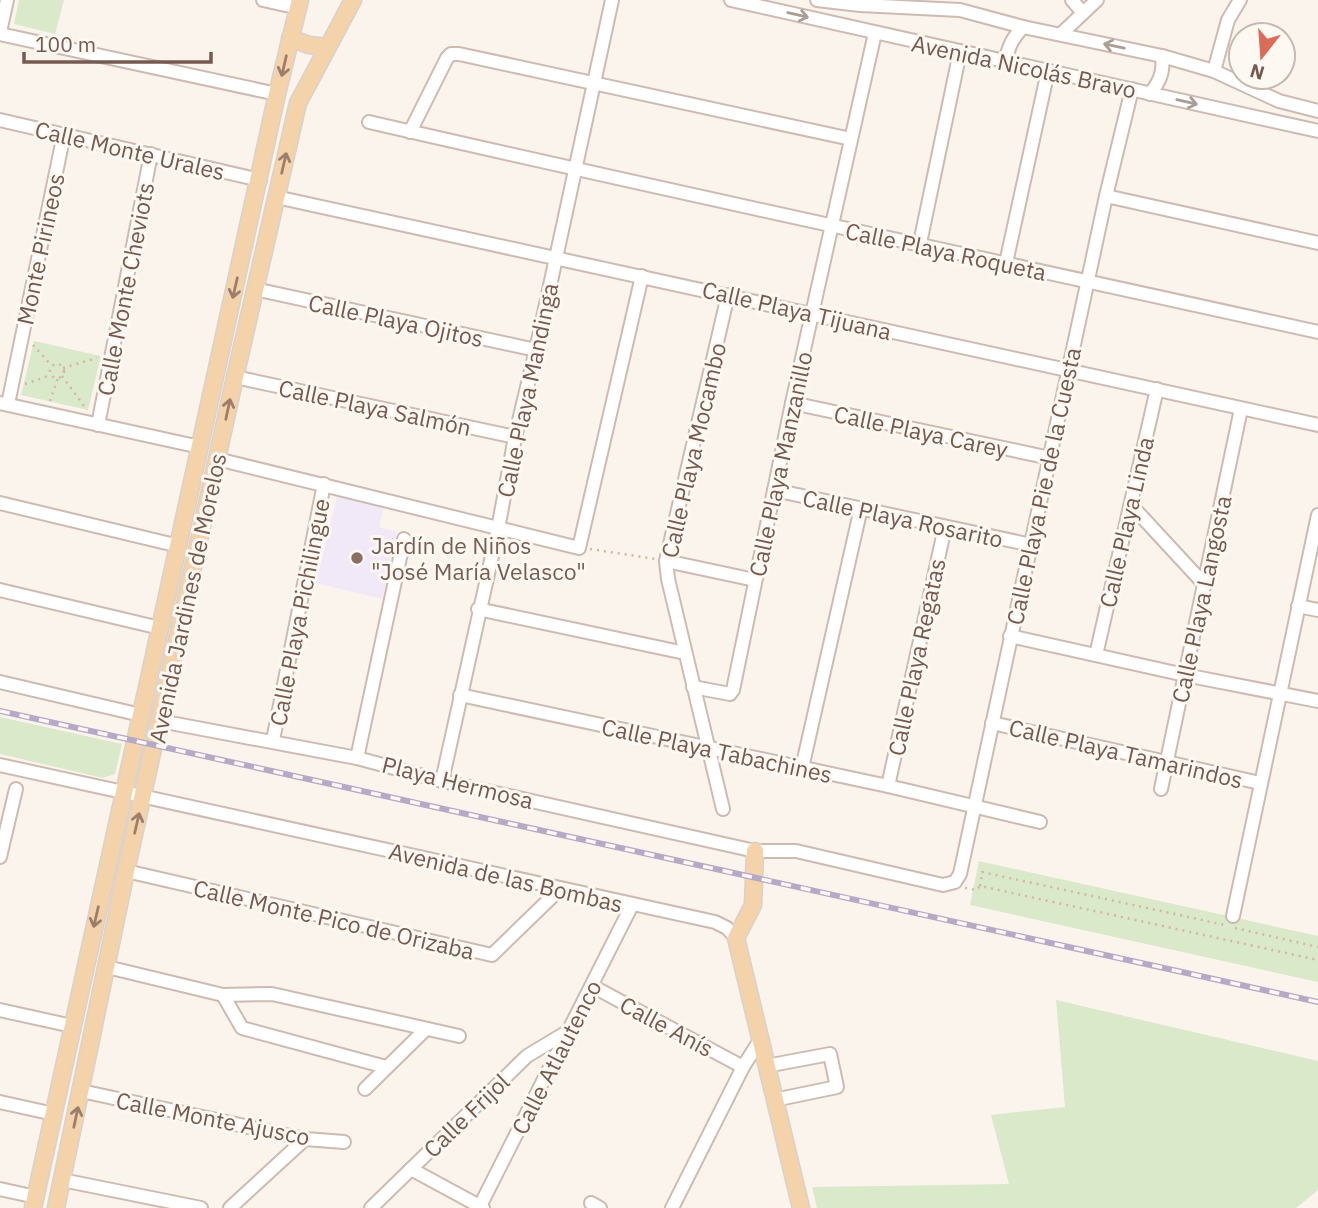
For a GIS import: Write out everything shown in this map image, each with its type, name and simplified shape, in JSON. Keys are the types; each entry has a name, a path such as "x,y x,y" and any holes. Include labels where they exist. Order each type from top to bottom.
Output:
{"main road":[{"name":"Avenida Jardines de Morelos","path":"56,1208 126,871 298,103 353,0"},
{"name":"Avenida Jardines de Morelos","path":"35,1202 277,94 300,4"},
{"path":"290,37 309,45 327,47"},
{"path":"189,497 208,501"},
{"path":"755,851 753,905 736,938 801,1208"},
{"path":"44,1157 66,1162"}],"street":[{"path":"7,0 0,33 277,94"},
{"path":"263,0 300,4"},
{"name":"Calle Playa Mandinga","path":"443,781 478,610 498,528 514,437 536,350 612,0"},
{"name":"Avenida Nicolás Bravo","path":"731,0 1318,131"},
{"name":"Avenida Nicolás Bravo","path":"817,0 860,5 956,5 1023,27 1163,56 1214,71 1279,101 1318,111"},
{"path":"1072,0 1082,12"},
{"path":"1061,34 1097,0"},
{"path":"1214,71 1228,20 1240,0"},
{"path":"860,5 858,17 861,30"},
{"path":"1006,61 1007,49 1012,39 1023,27"},
{"name":"Calle Playa Manzanillo","path":"693,687 724,695 733,690 792,402 875,33"},
{"path":"920,243 960,52"},
{"path":"410,132 447,58 452,54 594,82 851,139"},
{"path":"1150,94 1160,81 1164,67 1163,56"},
{"path":"1006,263 1048,71"},
{"name":"Calle Playa Pie de la Cuesta","path":"955,883 960,874 1106,196 1132,89"},
{"name":"Calle Monte Urales","path":"0,120 260,180"},
{"name":"Calle Playa Roqueta","path":"369,122 574,171 832,227 920,243 1318,332"},
{"name":"Monte Pirineos","path":"4,403 10,390 64,134"},
{"name":"Calle Monte Cheviots","path":"98,425 151,154"},
{"path":"1106,196 1318,243"},
{"name":"Calle Playa Tijuana","path":"276,197 1318,425"},
{"path":"217,459 579,548 642,276"},
{"name":"Calle Playa Ojitos","path":"255,289 536,350"},
{"name":"Calle Playa Mocambo","path":"723,809 666,561 728,295"},
{"name":"Calle Playa Salmón","path":"235,377 514,437"},
{"name":"Calle Playa Linda","path":"1096,655 1157,390"},
{"name":"Calle Playa Carey","path":"792,402 1050,458"},
{"path":"4,403 200,447"},
{"name":"Calle Playa Langosta","path":"1161,789 1241,409"},
{"name":"Calle Playa Pichilingue","path":"273,740 324,484"},
{"name":"Calle Playa Rosarito","path":"774,490 1032,545"},
{"path":"0,503 179,545"},
{"path":"1130,505 1205,585"},
{"path":"802,768 861,508"},
{"path":"1233,916 1318,518"},
{"name":"Calle Playa Regatas","path":"888,786 945,527"},
{"path":"357,758 404,539"},
{"path":"666,561 755,580"},
{"path":"0,590 160,628"},
{"path":"1298,606 1318,610"},
{"path":"478,610 685,653"},
{"path":"1010,636 1318,701"},
{"path":"0,682 141,715"},
{"name":"Calle Playa Tabachines","path":"460,695 708,750 888,786 1040,822"},
{"name":"Playa Hermosa","path":"160,721 273,740 357,758 443,781 755,851 796,851 943,885 955,883"},
{"name":"Calle Playa Tamarindos","path":"992,723 1260,783"},
{"name":"Avenida de las Bombas","path":"0,765 715,922 727,928 736,938"},
{"path":"0,857 16,789"},
{"name":"Calle Monte Pico de Orizaba","path":"126,871 492,955 559,889"},
{"name":"Calle Atlautenco","path":"481,1207 632,905"},
{"path":"107,967 223,995 272,994 458,1035"},
{"name":"Calle Anís","path":"592,986 743,1067"},
{"path":"223,995 242,1028 386,1067"},
{"path":"0,1010 72,1026"},
{"path":"365,1089 426,1029"},
{"name":"Calle Frijol","path":"371,1208 527,1056 567,1032"},
{"path":"672,1208 743,1067 760,1040"},
{"path":"766,1066 830,1054 837,1087 774,1100"},
{"name":"Calle Monte Ajusco","path":"81,1091 305,1139 344,1142"},
{"path":"0,1102 54,1114"},
{"path":"230,1208 305,1139"},
{"path":"411,1169 481,1207"},
{"path":"62,1180 201,1208"},
{"path":"0,1189 35,1202"}],"path":[{"path":"22,332 52,366 51,375"},
{"path":"52,366 58,364 64,368 113,354"},
{"path":"46,413 64,368"},
{"path":"10,390 51,375 60,377 98,425"},
{"path":"579,548 666,561"},
{"path":"955,883 967,890 976,890 980,886 982,872 1318,947"},
{"path":"980,886 1318,960"}],"shaded area":[{"name":"Jardín de Niños \"José María Velasco\"","path":"338,493 385,503 379,527 397,532 382,599 316,583"}],"green space":[{"path":"19,0 64,0 55,34 14,24"},
{"path":"34,341 101,356 88,410 21,395"},
{"path":"0,717 122,744 115,774 103,778 0,754"},
{"path":"979,861 1318,936 1318,982 970,905"},
{"path":"1056,1000 1318,1061 1318,1190 1296,1208 817,1208 812,1187 1009,1184 991,1115 1065,1107"}],"railway":[{"path":"0,711 1318,1002"}],"place":[{"name":"Jardín de Niños \"José María Velasco\"","path":"357,558"}]}
